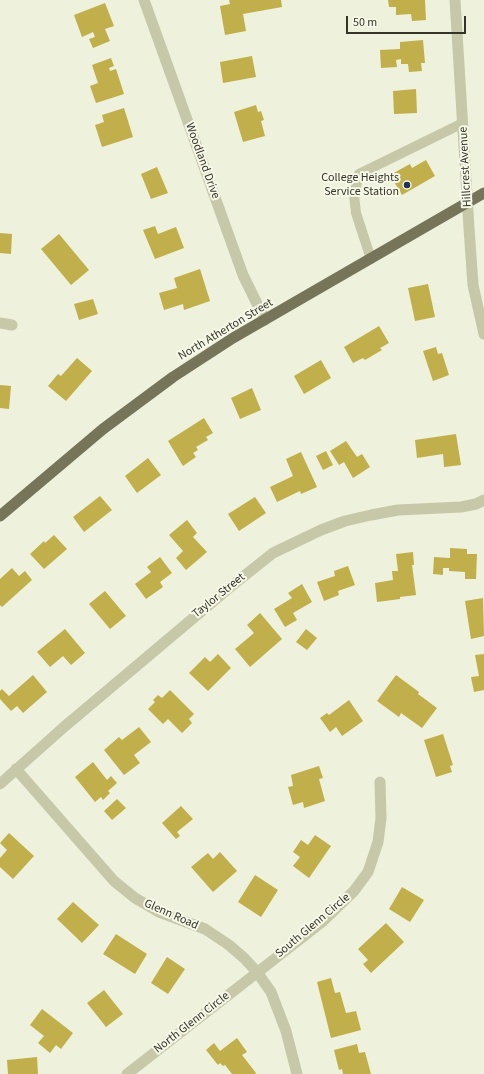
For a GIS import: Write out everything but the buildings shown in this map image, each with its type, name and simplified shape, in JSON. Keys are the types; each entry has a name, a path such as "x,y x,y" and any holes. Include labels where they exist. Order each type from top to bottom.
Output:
{"main road":[{"name":"North Atherton Street","path":"0,516 67,459 140,401 173,377 233,338 484,194"}],"street":[{"name":"Woodland Drive","path":"144,0 243,275 265,320"},
{"name":"Hillcrest Avenue","path":"456,0 473,285 484,334"},
{"path":"0,324 12,325"},
{"name":"Taylor Street","path":"0,784 64,727 229,588 273,553 321,530 358,518 398,510 461,507 476,504 484,500"},
{"name":"Glenn Road","path":"16,769 114,881 135,898 159,912 205,929 229,945 257,972 271,992 286,1031 297,1074"},
{"name":"South Glenn Circle","path":"257,972 322,922 354,891 368,872 378,842 381,818 380,782"},
{"name":"North Glenn Circle","path":"127,1074 257,972"}],"lane":[{"path":"371,259 356,213 354,195 359,174 464,123"}],"place":[{"name":"College Heights Service Station","path":"407,185"}]}
